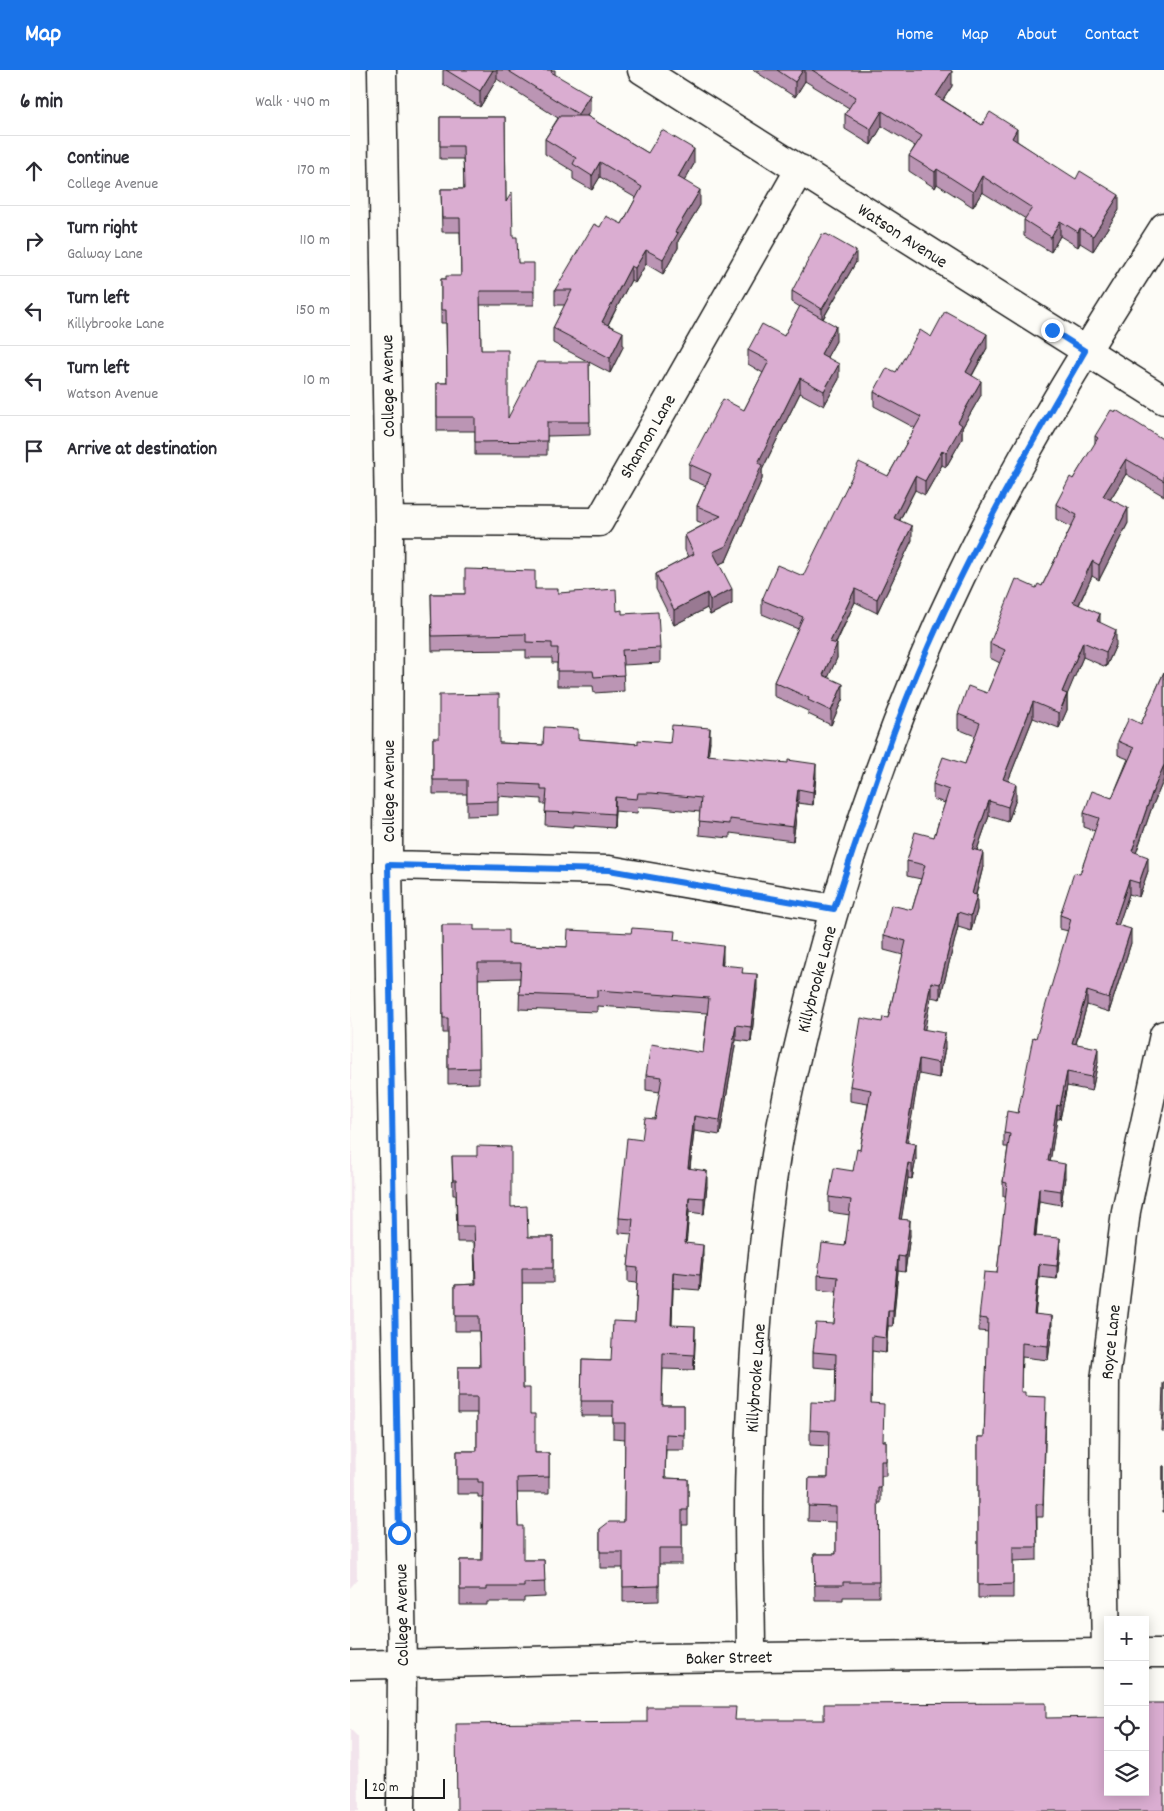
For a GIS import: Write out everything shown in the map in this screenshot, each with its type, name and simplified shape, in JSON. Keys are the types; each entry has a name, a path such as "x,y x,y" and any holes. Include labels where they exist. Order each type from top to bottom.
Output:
{"street":[{"name":"College Avenue","path":"382,70 389,521 388,865 402,1664 401,1811"},
{"name":"Watson Avenue","path":"642,70 800,168 1164,400"},
{"name":"Shannon Lane","path":"389,521 599,522 800,168"},
{"name":"Killybrooke Lane","path":"752,1656 750,1461 761,1274 776,1153 801,1036 834,909 880,768 928,647 962,574 1014,474 1085,351 1164,227"},
{"path":"388,865 609,870 834,909"},
{"name":"Royce Lane","path":"1106,1616 1104,1536 1105,1381 1112,1307 1126,1211 1164,1035"},
{"name":"Baker Street","path":"350,1665 752,1656 1104,1653"},
{"path":"1149,1653 1164,1653"}],"shaded area":[{"path":"350,986 357,1580 350,1588"},
{"path":"350,1729 358,1737 359,1811 350,1811"}],"building":[{"path":"446,70 493,70 480,91"},
{"path":"507,70 552,70 551,72 590,95 578,114"},
{"path":"777,70 803,70 795,82"},
{"path":"812,70 950,70 952,71 936,96 982,125 990,112 1017,129 1012,138 1076,179 1080,171 1119,195 1093,236 1080,228 1078,232 1060,221 1051,237 1024,220 1032,208 982,176 973,192 937,169 935,172 909,156 922,136 882,111 871,129 845,114 856,97"},
{"path":"560,116 587,116 648,153 662,130 694,149 678,177 700,190 675,232 678,233 663,259 646,250 635,268 631,266 602,322 623,332 610,358 553,328 572,290 555,290 594,224 600,227 606,216 622,224 642,187 600,162 592,176 573,164 576,158 545,139"},
{"path":"440,117 505,117 506,202 512,192 513,237 517,237 518,263 534,263 534,291 480,291 481,350 508,350 508,418 537,362 589,362 590,422 547,422 547,441 475,442 475,417 437,417 437,383 447,383 446,310 441,310 441,279 446,279 446,276 461,276 460,218 442,218 441,189 464,189 463,146 440,146"},
{"path":"822,234 826,234 856,251 822,309 792,291"},
{"path":"800,306 836,326 821,354 839,364 824,391 800,378 758,463 762,465 726,546 713,552 732,589 710,600 707,593 674,610 656,574 694,554 685,535 721,516 697,506 711,474 689,464 723,399 744,410 769,361 748,350 762,324 784,336"},
{"path":"945,311 987,334 966,372 981,381 958,422 962,425 946,453 942,451 925,481 915,476 894,518 912,526 877,599 855,589 830,642 837,644 823,675 843,684 831,711 808,700 809,698 774,682 803,617 762,600 777,565 803,576 859,462 888,476 921,417 874,392 887,368 896,372 920,330 931,337"},
{"path":"1111,410 1115,412 1116,410 1164,440 1164,481 1126,459 1103,496 1128,508 1099,565 1092,561 1073,602 1100,614 1097,621 1116,630 1106,652 1083,642 1062,692 1067,694 1059,713 1033,702 1003,779 1016,784 1008,807 989,801 972,849 983,852 972,894 977,895 971,916 958,912 940,984 931,982 922,1029 945,1033 939,1063 919,1059 905,1142 916,1144 912,1164 908,1163 899,1219 910,1220 905,1257 898,1256 893,1311 888,1311 886,1338 872,1336 871,1403 884,1404 883,1441 886,1441 886,1461 881,1461 881,1488 878,1488 879,1582 843,1582 843,1585 815,1585 814,1554 836,1554 836,1507 808,1506 809,1478 828,1478 829,1431 810,1430 811,1402 835,1403 836,1354 813,1352 816,1323 834,1324 838,1277 818,1275 822,1243 845,1246 851,1200 829,1197 834,1168 853,1171 857,1149 860,1150 871,1090 850,1086 861,1018 882,1022 883,1017 888,1018 906,941 884,935 891,905 912,910 925,865 907,861 915,832 934,837 949,790 933,784 943,757 965,764 980,723 958,714 968,686 987,693 1005,650 990,643 1016,579 1036,588 1038,584 1042,586 1077,515 1056,504 1070,477 1073,479 1098,438 1095,436"},
{"path":"465,569 535,571 535,589 558,589 558,593 616,589 617,611 622,610 622,614 658,612 660,648 622,650 624,675 594,677 593,671 557,671 558,648 552,648 552,643 526,642 526,634 432,636 431,594 465,594"},
{"path":"1164,672 1164,765 1132,851 1148,857 1139,883 1129,880 1114,924 1131,929 1109,998 1087,991 1072,1043 1098,1048 1092,1077 1067,1072 1060,1106 1057,1105 1048,1161 1065,1164 1061,1191 1039,1188 1034,1236 1060,1238 1057,1266 1039,1264 1034,1314 1052,1316 1048,1346 1022,1343 1021,1392 1025,1392 1025,1396 1046,1397 1043,1504 1036,1504 1037,1547 1013,1547 1013,1584 978,1585 978,1437 984,1437 988,1319 979,1318 984,1272 997,1273 1007,1183 1003,1182 1010,1134 1004,1133 1007,1111 1018,1113 1033,1037 1036,1038 1071,919 1060,915 1074,873 1080,874 1099,818 1084,813 1092,791 1112,798 1134,748 1118,741 1129,718 1141,724"},
{"path":"499,694 499,743 543,745 544,727 578,729 578,739 638,744 638,740 670,743 672,725 710,728 707,755 788,763 788,760 816,764 813,792 798,789 793,827 730,819 730,824 699,821 701,798 652,793 638,793 637,799 615,797 614,814 574,811 574,813 545,812 547,790 541,790 541,785 498,783 498,801 467,802 467,780 433,780 433,738 439,738 439,695"},
{"path":"442,925 474,925 474,930 508,930 508,944 567,947 568,930 631,933 632,928 675,931 674,940 723,946 721,965 743,967 742,973 757,974 751,1027 736,1025 720,1120 694,1116 688,1168 707,1171 704,1198 689,1197 685,1243 703,1245 700,1275 673,1272 671,1325 695,1326 694,1355 663,1353 662,1405 684,1405 684,1435 666,1434 665,1478 688,1479 688,1510 682,1510 682,1548 659,1548 659,1586 623,1587 623,1552 600,1552 600,1529 609,1522 624,1522 625,1423 613,1423 613,1401 581,1401 582,1360 611,1361 613,1321 635,1322 638,1268 628,1267 633,1219 619,1218 627,1138 642,1140 645,1118 655,1119 662,1077 646,1075 651,1044 703,1053 709,998 597,990 597,997 519,994 521,963 478,963 479,1068 448,1069 448,1018 443,1018"},
{"path":"477,1146 511,1147 511,1207 527,1206 528,1237 553,1237 553,1268 522,1268 523,1388 530,1388 530,1414 535,1414 535,1453 549,1453 549,1477 517,1478 518,1526 523,1526 523,1560 544,1560 545,1582 524,1583 524,1587 487,1587 487,1590 460,1590 460,1560 482,1560 483,1482 478,1482 478,1479 457,1479 457,1451 477,1451 477,1397 458,1397 458,1367 480,1367 479,1316 455,1316 455,1285 476,1284 474,1226 457,1226 456,1180 453,1180 452,1156 477,1156"},
{"path":"1163,1383 1164,1416 1162,1416"},
{"path":"1164,1466 1164,1496 1163,1496"},
{"path":"1046,1703 1046,1718 1104,1717 1104,1796 1149,1796 1149,1703 1164,1703 1164,1811 457,1811 456,1724 647,1722 647,1707 736,1707 735,1720 824,1720 824,1704"}],"route":[{"path":"399,1533 388,865 609,870 834,909 880,768 928,647 962,574 1014,474 1085,351 1052,330"}]}
